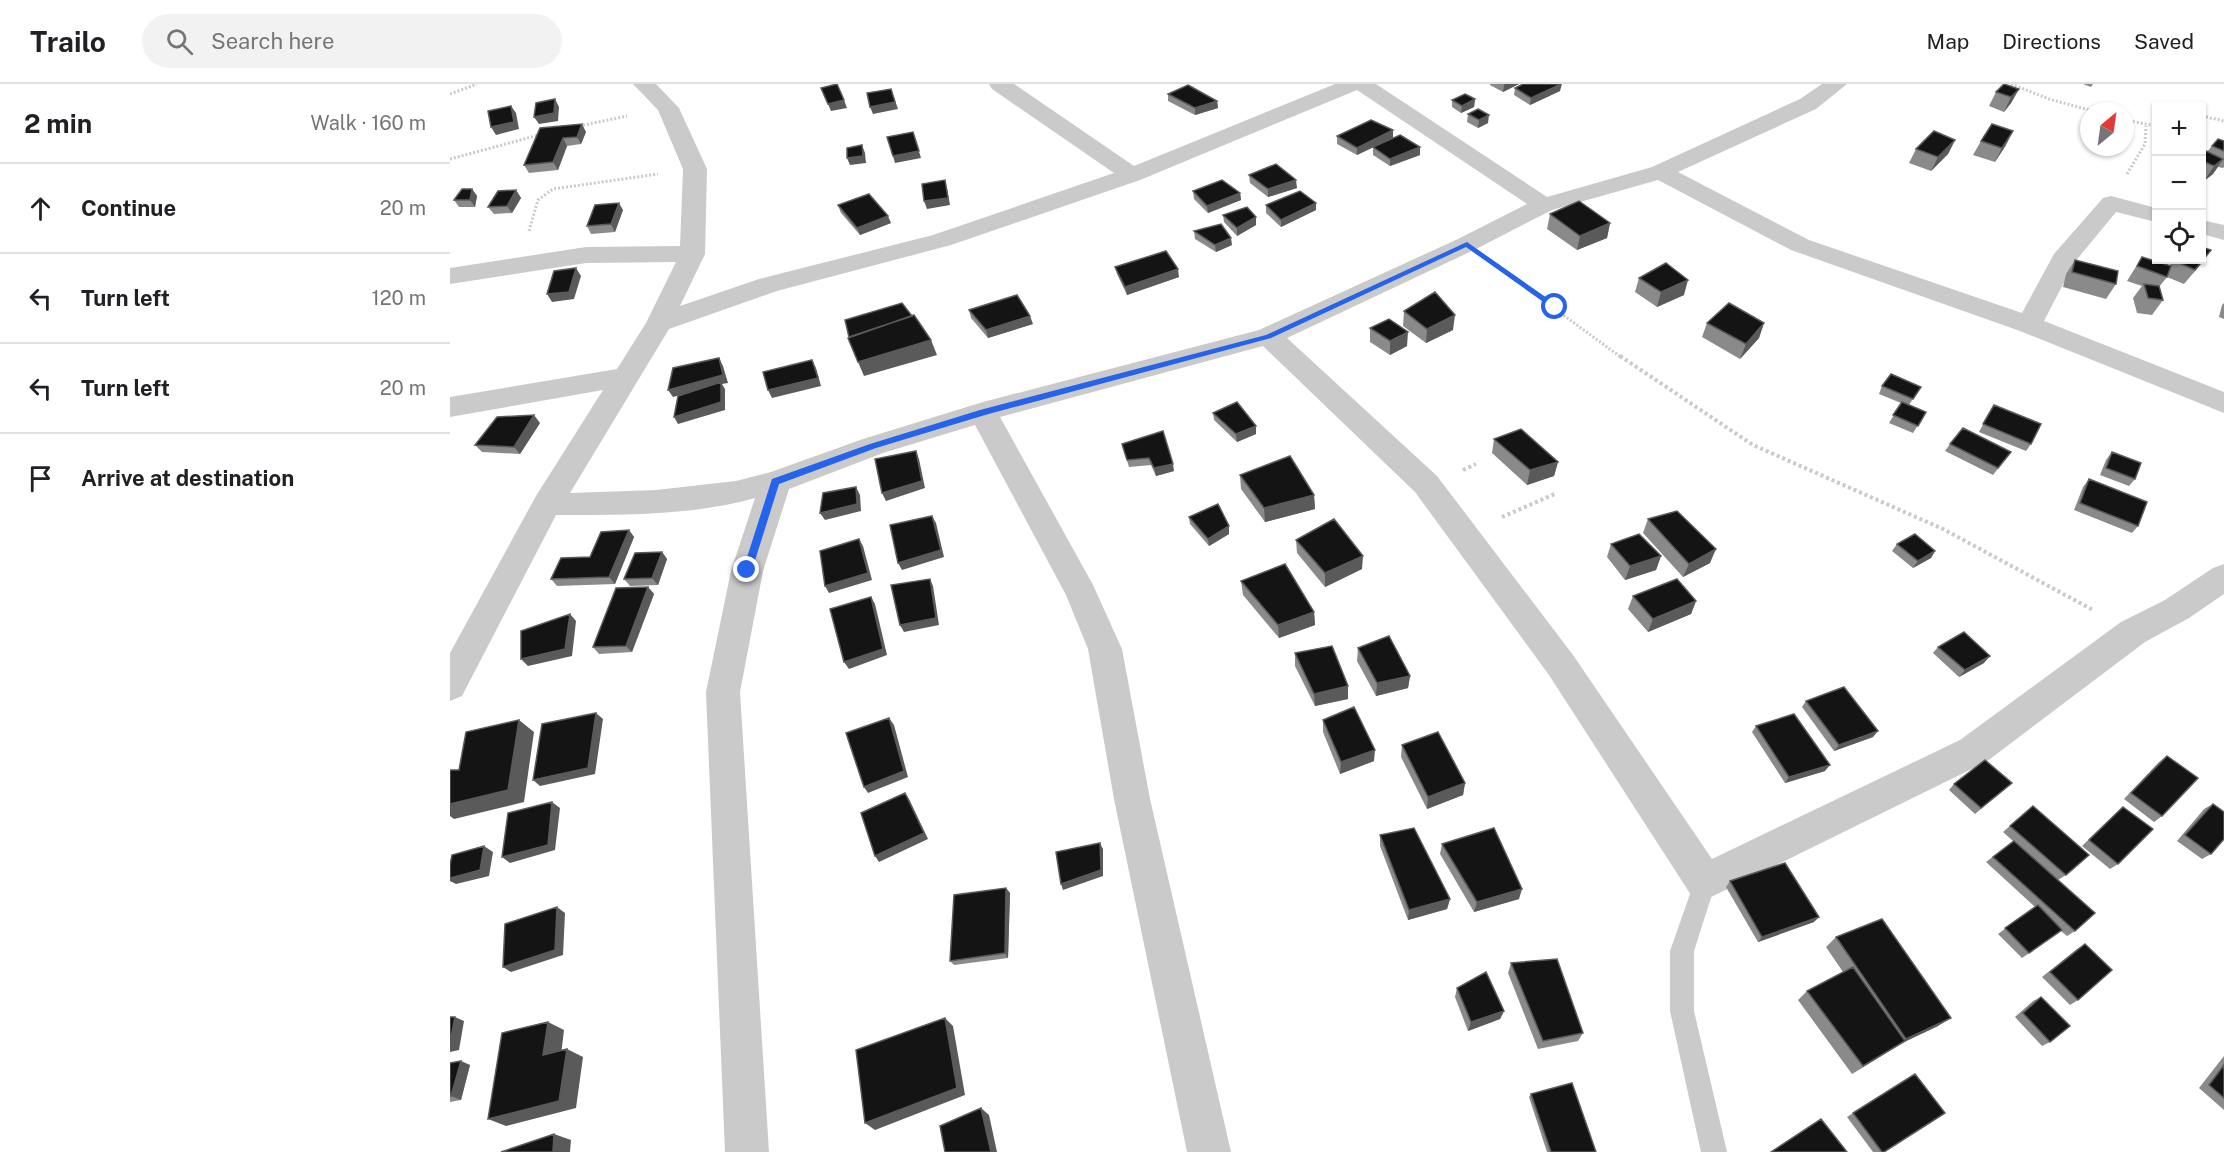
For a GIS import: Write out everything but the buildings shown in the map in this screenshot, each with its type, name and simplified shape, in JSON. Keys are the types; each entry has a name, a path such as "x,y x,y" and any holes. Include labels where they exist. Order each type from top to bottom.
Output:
{"street":[{"path":"450,686 547,504 659,323 692,255 694,169 668,108 644,84"},
{"path":"1000,84 1131,175"},
{"path":"659,323 768,285 942,240 1131,175 1354,84"},
{"path":"1362,84 1544,205"},
{"path":"547,504 613,504 723,495 776,482 873,446 983,412 1268,336 1467,244 1544,205 1660,172 1808,104 1836,84"},
{"path":"1660,172 1800,244 2029,325 2224,403"},
{"path":"2029,325 2063,260 2111,203 2152,214"},
{"path":"2206,228 2224,233"},
{"path":"450,276 519,264 613,253 692,255"},
{"path":"1268,336 1426,484 1561,664 1705,882 1973,751 2133,632 2177,609 2224,578"},
{"path":"450,407 625,377"},
{"path":"983,412 1082,594 1105,649 1132,799 1209,1152"},
{"path":"747,1152 723,692 747,570 776,482"}],"lane":[{"path":"1705,882 1682,951 1682,1011 1714,1152"}],"path":[{"path":"450,94 477,84"},
{"path":"2011,84 2049,99 2080,107"},
{"path":"579,126 668,108"},
{"path":"2206,117 2224,121"},
{"path":"2134,123 2152,126"},
{"path":"2111,203 2145,144 2146,126"},
{"path":"450,159 546,133"},
{"path":"519,264 538,200 554,189 694,169"},
{"path":"1467,244 1645,375 1753,445 1943,529 2133,632"},
{"path":"1465,534 1557,492"}],"route":[{"path":"747,570 776,482 873,446 983,412 1268,336 1467,244 1555,307"}]}
